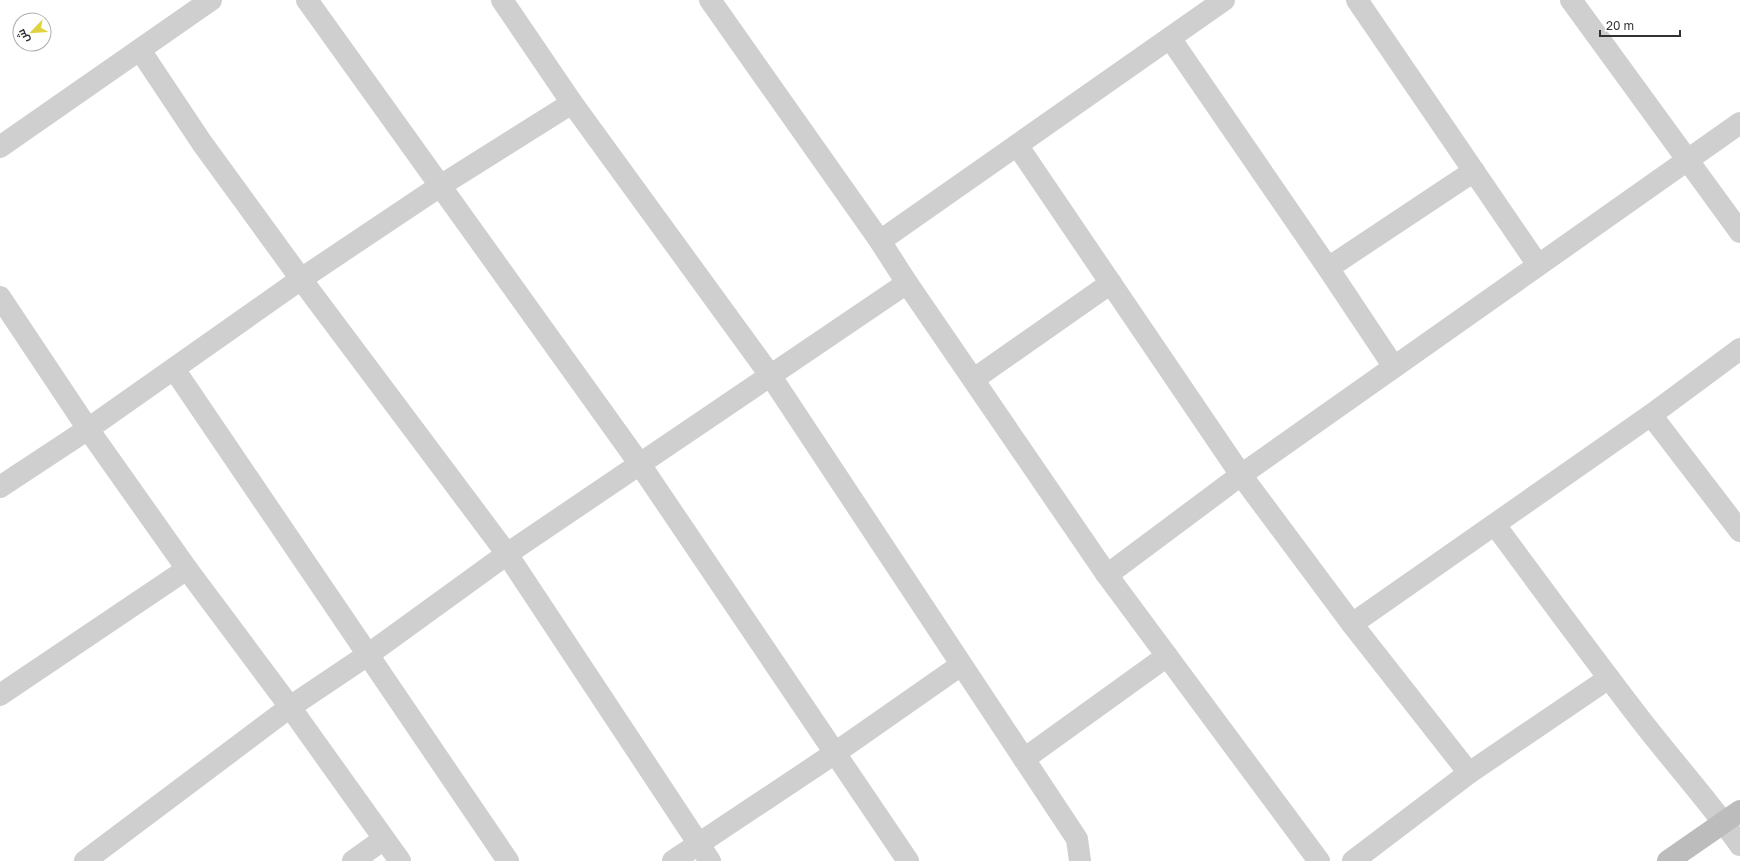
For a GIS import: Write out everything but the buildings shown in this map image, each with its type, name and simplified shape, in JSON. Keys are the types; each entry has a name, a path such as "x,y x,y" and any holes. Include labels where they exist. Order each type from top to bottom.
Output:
{"street":[{"path":"0,147 211,0"},
{"path":"307,0 639,463 908,861"},
{"path":"502,0 572,103 770,375 1077,839 1080,861"},
{"path":"710,0 880,241 907,283 1107,575 1319,861"},
{"path":"880,241 1224,0"},
{"path":"1357,0 1538,265"},
{"path":"1571,0 1740,232"},
{"path":"1170,38 1394,367"},
{"path":"140,50 202,143 301,279 507,554 704,852"},
{"path":"0,487 88,429 301,279 440,186 572,103"},
{"path":"1107,575 1241,475 1740,123"},
{"path":"1017,145 1241,475 1352,624 1469,773"},
{"path":"1328,268 1474,171"},
{"path":"92,859 290,707 369,654 507,554 639,463 907,283"},
{"path":"974,379 1110,283"},
{"path":"0,297 88,429 187,569 290,707 400,861"},
{"path":"1352,624 1651,415 1740,349"},
{"path":"174,369 369,654 508,861"},
{"path":"1651,415 1740,531"},
{"path":"1495,525 1609,678 1680,770 1732,817 1740,845"},
{"path":"0,695 187,569"},
{"path":"1024,759 1167,656"},
{"path":"673,861 704,852 835,753 962,665"},
{"path":"1353,861 1469,773 1609,678"},
{"path":"1668,861 1732,817"},
{"path":"353,861 384,839"}]}
